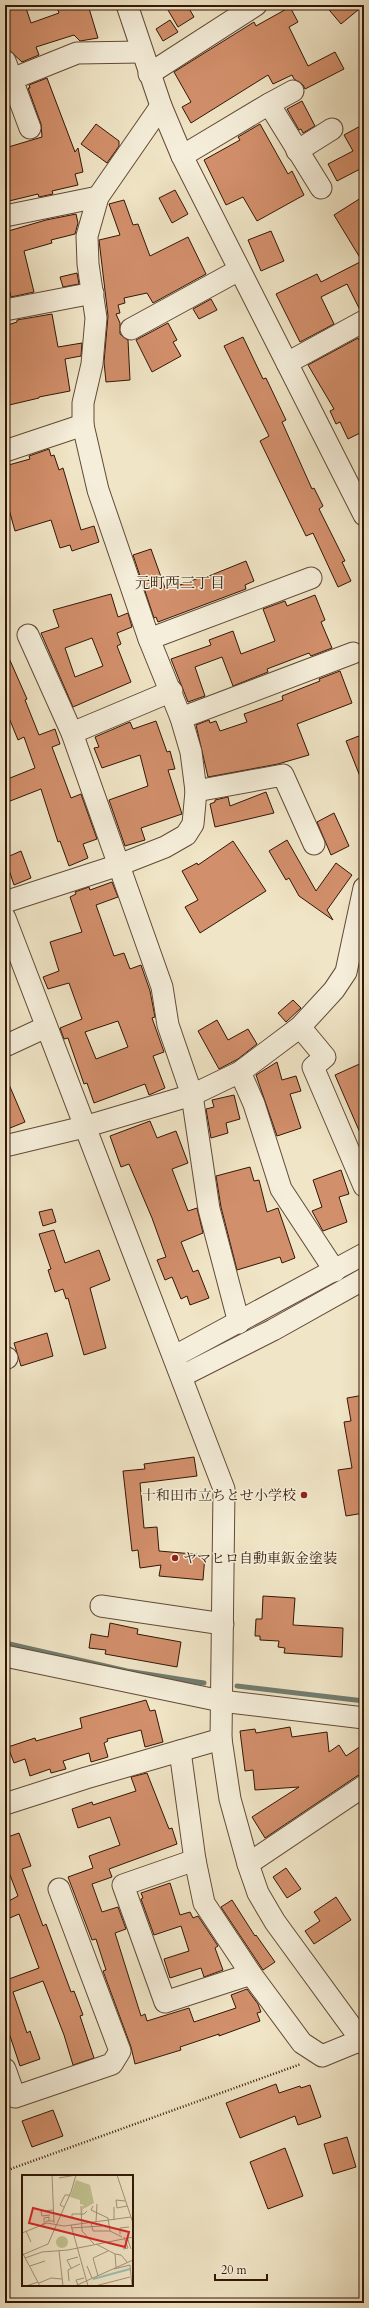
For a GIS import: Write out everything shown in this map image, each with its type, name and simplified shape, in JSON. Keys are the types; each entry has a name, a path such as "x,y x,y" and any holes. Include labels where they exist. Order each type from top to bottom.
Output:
{"street":[{"path":"127,5 160,106 182,156 364,515"},
{"path":"149,74 256,5"},
{"path":"30,128 8,70 78,53 142,52"},
{"path":"182,156 293,91"},
{"path":"269,104 321,188"},
{"path":"5,902 119,865 165,847 186,835 193,824 196,791 191,752 172,691 149,639 98,490 83,425 83,403 92,364 96,318 88,264 87,236 98,197 160,106"},
{"path":"297,151 332,129"},
{"path":"5,216 98,197"},
{"path":"131,328 239,270"},
{"path":"5,310 93,293"},
{"path":"287,363 364,321"},
{"path":"5,451 83,425"},
{"path":"149,639 311,578"},
{"path":"28,635 72,733 162,987 168,1025 192,1095 209,1209 239,1323"},
{"path":"181,718 353,653"},
{"path":"72,733 172,691"},
{"path":"196,791 283,775 314,844"},
{"path":"5,1146 84,1127 192,1095 240,1072 300,1027 334,990 346,972 364,888"},
{"path":"5,918 84,1127 175,1356 224,1489 221,1739 230,1799 248,1864 258,1893 275,1922 363,2042 322,2056 302,2042 251,1974 204,1903 195,1860 180,1751"},
{"path":"5,1046 46,1027"},
{"path":"300,1027 325,1057 313,1067 364,1186"},
{"path":"240,1072 254,1104 281,1189 335,1271"},
{"path":"175,1356 239,1323 364,1254"},
{"path":"182,1376 273,1330 364,1279"},
{"path":"101,1606 223,1624"},
{"path":"5,1656 221,1701 364,1718"},
{"path":"5,1804 86,1778 221,1739"},
{"path":"248,1864 364,1786"},
{"path":"195,1860 123,1885 165,2002 251,1974"},
{"path":"5,2069 15,2097 112,2064 120,2051 59,1889"}],"path":[{"path":"5,2171 322,2056"}],"building":[{"path":"5,5 25,5 31,23 59,13 56,5 88,5 98,38 80,41 74,35 36,47 39,55 22,62 9,50 5,38"},
{"path":"165,5 187,5 194,17 178,27"},
{"path":"325,5 364,5 341,24"},
{"path":"290,7 298,22 289,27 308,66 335,52 344,69 305,89 303,85 294,79 292,75 273,84 268,75 191,123 182,107 191,102 174,72 254,22 256,26"},
{"path":"170,20 178,32 163,41 156,29"},
{"path":"47,78 75,152 78,148 83,172 75,174 78,185 52,191 53,194 39,197 38,194 9,201 5,186 5,148 42,137 41,124 28,88 30,88 29,85"},
{"path":"302,101 315,126 303,133 301,129 299,130 287,109"},
{"path":"96,124 119,141 119,146 107,163 81,144"},
{"path":"260,124 288,174 292,171 304,195 257,221 243,197 226,205 204,160 240,140 238,137"},
{"path":"364,124 364,171 362,168 337,181 328,164 353,151 344,135"},
{"path":"175,190 188,214 172,223 159,198"},
{"path":"364,196 364,309 360,310 347,284 321,297 334,324 300,342 276,294 317,274 321,282 362,261 334,215"},
{"path":"124,200 133,225 138,224 150,256 188,237 206,274 153,303 147,293 124,298 125,303 118,305 120,313 116,314 120,323 120,334 128,340 130,380 106,382 104,362 108,316 99,240 120,235 109,204"},
{"path":"76,214 78,223 75,234 51,240 52,243 24,251 34,292 11,297 5,271 5,259 9,258 5,245 5,232 46,220"},
{"path":"271,231 284,261 261,271 248,240"},
{"path":"77,273 79,284 63,287 60,277"},
{"path":"211,299 217,310 199,319 193,309"},
{"path":"52,314 58,347 82,343 81,356 65,359 70,391 5,406 5,326 17,322 17,320"},
{"path":"168,323 177,340 173,342 181,356 152,372 136,340"},
{"path":"243,337 263,379 266,378 286,420 282,422 312,489 314,488 323,506 319,509 345,561 342,562 351,581 338,587 313,533 306,536 260,441 269,436 224,346"},
{"path":"358,338 364,349 364,431 348,439 340,422 336,424 330,411 334,409 308,365"},
{"path":"49,449 51,456 54,455 59,470 63,468 81,530 94,526 99,542 72,551 70,545 60,548 51,520 15,531 5,495 5,466 30,459 29,456"},
{"path":"151,549 165,588 178,582 180,585 204,576 204,578 246,561 254,581 245,585 246,589 158,622 156,617 154,618 133,555"},
{"path":"111,594 118,617 128,613 132,627 117,633 121,644 117,646 131,682 73,707 41,633 59,627 53,610","holes":["92,638 103,666 75,677 65,648"]},
{"path":"315,595 325,620 321,622 332,648 311,656 309,653 267,669 268,672 233,686 222,657 195,667 205,696 188,702 171,659 211,645 209,640 233,631 241,654 275,641 263,609 285,601 287,606"},
{"path":"5,649 27,699 25,700 39,735 55,729 60,744 52,747 71,798 81,794 97,839 83,844 88,858 69,866 60,841 58,842 41,789 5,803 5,780 35,768 24,737 18,740 5,708"},
{"path":"340,671 352,703 297,724 309,755 278,764 208,777 196,725 209,720 210,723 216,721 220,731 247,722 244,714 283,700 282,696 320,681 319,679"},
{"path":"156,721 167,752 170,751 175,769 168,770 182,814 141,828 145,840 125,846 109,800 148,786 140,755 102,768 94,748 99,747 95,737 130,722 133,729"},
{"path":"364,734 364,784 363,784 346,741"},
{"path":"266,792 274,813 215,827 210,804 215,802 215,800 228,797 230,806"},
{"path":"334,813 349,846 331,855 317,822"},
{"path":"287,840 316,891 336,863 352,875 327,910 333,920 299,896 289,878 286,880 269,851"},
{"path":"233,841 266,891 200,933 185,907 198,900 182,871 197,863 198,865"},
{"path":"21,851 31,878 14,885 5,858"},
{"path":"112,882 118,897 96,905 114,956 124,953 130,969 141,965 150,991 155,1017 152,1018 164,1052 153,1056 165,1088 149,1095 145,1084 94,1103 87,1083 84,1084 68,1038 64,1039 60,1028 82,1019 69,983 48,989 43,977 59,971 50,942 82,932 70,897 76,894 75,892 89,887 90,890","holes":["118,1021 128,1047 96,1059 85,1032"]},
{"path":"293,1000 301,1008 286,1022 278,1013"},
{"path":"217,1020 228,1040 248,1029 257,1044 238,1059 219,1069 198,1031"},
{"path":"277,1062 282,1080 296,1076 301,1091 290,1094 301,1128 277,1136 256,1075"},
{"path":"364,1062 364,1142 335,1075"},
{"path":"5,1075 25,1122 5,1130"},
{"path":"234,1095 240,1119 226,1123 228,1133 211,1138 206,1109 214,1107 212,1100"},
{"path":"150,1121 157,1138 176,1131 188,1163 172,1169 188,1211 197,1208 203,1233 181,1242 193,1272 198,1270 209,1298 190,1305 187,1296 181,1299 172,1277 165,1280 157,1260 166,1257 152,1218 129,1164 121,1167 110,1136"},
{"path":"250,1167 254,1181 259,1180 267,1212 278,1208 295,1258 282,1263 280,1257 237,1270 221,1207 216,1176"},
{"path":"341,1170 349,1194 339,1197 347,1222 323,1231 312,1211 322,1207 313,1180"},
{"path":"52,1209 56,1222 43,1226 39,1212"},
{"path":"54,1230 65,1263 99,1250 110,1280 90,1288 106,1348 84,1355 68,1298 66,1299 63,1289 55,1292 48,1270 51,1269 39,1234"},
{"path":"47,1333 53,1356 21,1366 14,1343"},
{"path":"364,1395 364,1513 346,1516 338,1470 352,1468 344,1422 351,1421 347,1398"},
{"path":"194,1457 197,1476 140,1483 144,1528 157,1527 159,1551 205,1555 203,1580 159,1576 161,1565 140,1568 138,1550 132,1551 123,1471 145,1469 144,1464"},
{"path":"263,1596 295,1598 293,1625 343,1628 342,1657 284,1653 285,1648 278,1647 279,1641 260,1640 260,1636 255,1636 256,1619 262,1619"},
{"path":"110,1623 138,1629 137,1634 181,1642 177,1667 105,1654 106,1650 89,1648 91,1634 108,1637"},
{"path":"146,1700 150,1711 155,1710 163,1742 145,1747 141,1730 107,1739 108,1741 104,1743 108,1757 91,1762 89,1753 63,1761 66,1769 51,1773 50,1769 30,1776 25,1759 14,1763 8,1747 35,1738 36,1741 82,1728 80,1718"},
{"path":"290,1727 292,1737 327,1732 329,1752 339,1745 346,1756 364,1744 364,1774 357,1776 265,1838 252,1817 299,1787 255,1790 253,1770 245,1771 240,1731 255,1729 256,1733"},
{"path":"147,1773 169,1829 172,1828 177,1844 109,1869 112,1877 92,1884 102,1912 118,1907 126,1929 115,1933 141,2016 145,2014 147,2021 189,2008 194,2022 236,2008 231,1995 247,1989 258,2004 261,2012 257,2013 260,2021 219,2036 219,2034 180,2047 181,2050 135,2064 131,2047 103,1971 106,1970 96,1939 92,1940 68,1877 93,1868 89,1856 120,1845 110,1817 78,1828 72,1809 92,1802 93,1805 136,1791 131,1777"},
{"path":"19,1833 31,1866 22,1869 43,1926 46,1924 71,1992 74,1991 83,2015 80,2016 94,2058 73,2065 64,2035 43,1981 13,1992 27,2033 30,2031 40,2059 20,2066 5,2021 5,1976 8,1975 9,1979 39,1968 19,1914 5,1920 5,1903 18,1896 5,1862 5,1838"},
{"path":"286,1868 301,1889 287,1898 273,1877"},
{"path":"170,1883 180,1915 190,1912 193,1918 198,1916 218,1946 215,1948 223,1970 204,1977 201,1968 170,1978 164,1959 189,1951 181,1926 154,1935 141,1899 143,1898 141,1893"},
{"path":"336,1897 351,1920 314,1944 305,1931 320,1921 314,1912"},
{"path":"232,1900 255,1936 256,1935 275,1962 263,1970 221,1907"},
{"path":"276,2084 279,2093 300,2086 301,2088 310,2085 321,2117 298,2125 295,2116 240,2138 226,2103"},
{"path":"53,2110 63,2136 32,2147 22,2121"},
{"path":"347,2137 356,2167 333,2174 324,2144"},
{"path":"285,2148 303,2196 268,2209 250,2162"}],"waterway":[{"path":"5,1643 127,1671 204,1683"},
{"path":"237,1686 364,1701"}],"place":[{"name":"十和田市立ちとせ小学校","path":"304,1495"},
{"name":"ヤマヒロ自動車鈑金塗装","path":"175,1558"}],"district":[{"name":"元町西三丁目","path":"180,583"}]}
